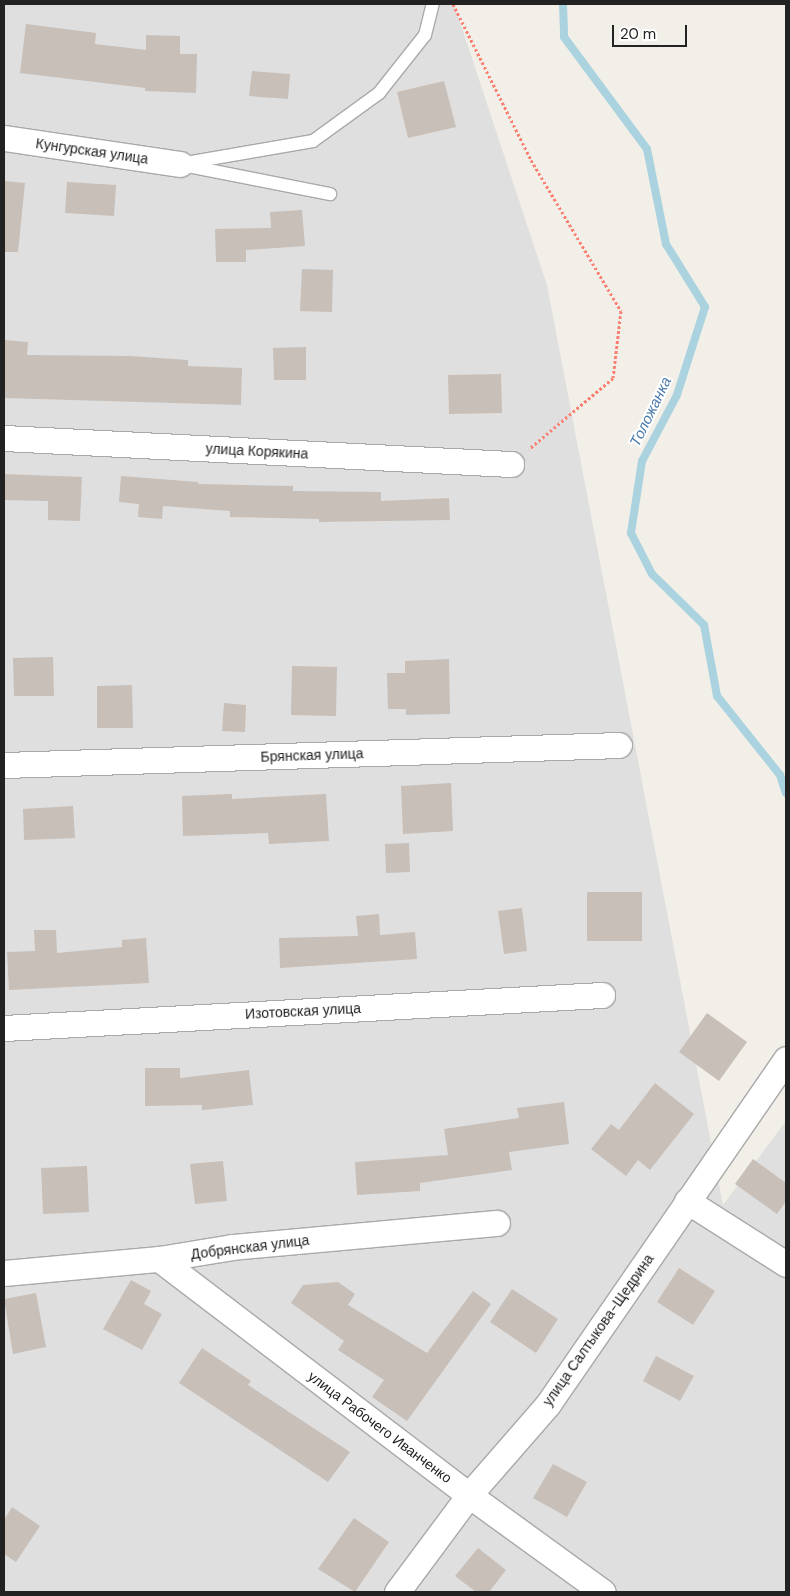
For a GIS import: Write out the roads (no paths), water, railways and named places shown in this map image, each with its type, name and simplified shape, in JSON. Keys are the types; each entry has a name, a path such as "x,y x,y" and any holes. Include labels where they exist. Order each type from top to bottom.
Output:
{"street":[{"name":"Кунгурская улица","path":"4,138 180,164"},
{"name":"улица Корякина","path":"4,438 511,464"},
{"name":"Брянская улица","path":"4,765 619,745"},
{"name":"Изотовская улица","path":"4,1028 602,995"},
{"name":"улица Салтыкова-Щедрина","path":"398,1592 469,1495 548,1404 786,1058"},
{"path":"688,1201 786,1264"},
{"name":"Добрянская улица","path":"4,1273 159,1258 232,1247 497,1223"},
{"name":"улица Рабочего Иванченко","path":"159,1258 469,1495 603,1592"}],"lane":[{"path":"180,164 313,141 378,93 425,35 434,4"},
{"path":"180,164 330,194"}],"waterway":[{"name":"Толожанка","path":"563,4 564,37 647,149 666,244 705,307 677,395 642,461 631,533 652,574 704,625 717,696 780,775 786,793"}]}
